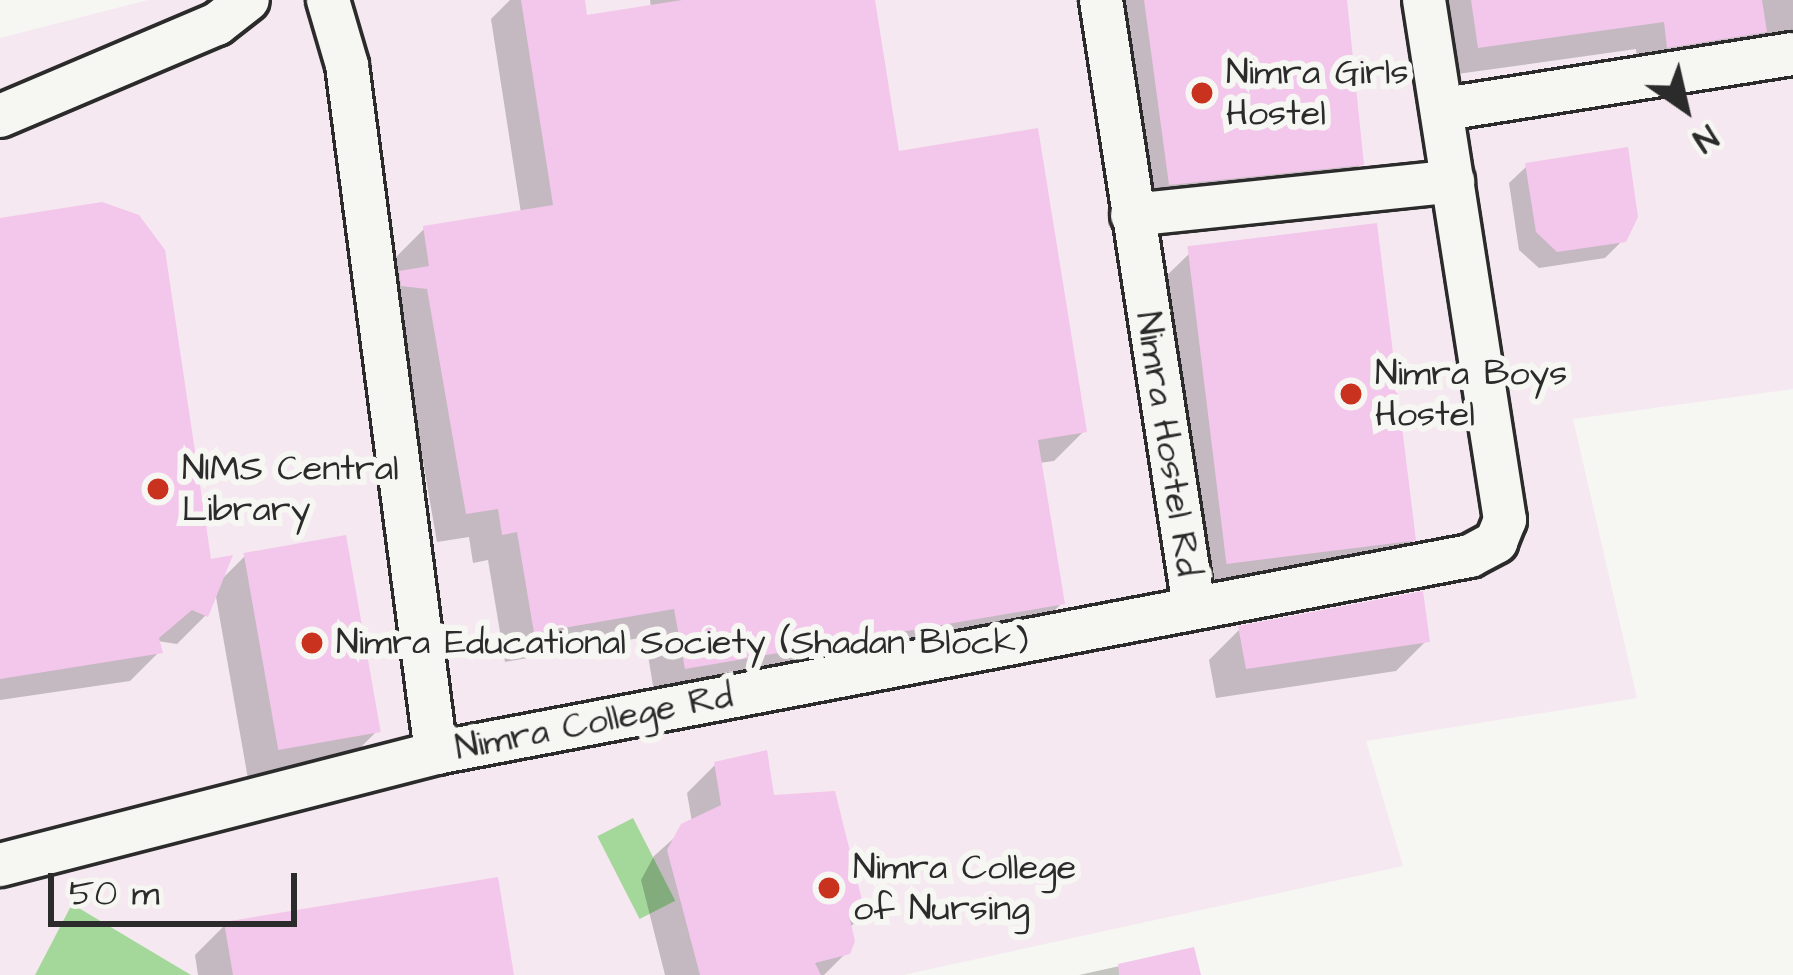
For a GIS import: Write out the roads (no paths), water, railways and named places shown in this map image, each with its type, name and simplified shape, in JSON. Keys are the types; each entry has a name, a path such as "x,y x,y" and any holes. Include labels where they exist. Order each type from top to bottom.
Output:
{"street":[{"path":"0,116 217,24 248,0"},
{"path":"328,0 346,65 436,752"},
{"name":"Nimra Hostel Rd","path":"1101,0 1194,607 1470,556 1496,542 1505,520 1445,109 1424,0"},
{"path":"1445,109 1793,54"},
{"path":"1132,215 1453,181"},
{"name":"Nimra College Rd","path":"0,865 436,752 1194,607"}],"place":[{"name":"Nimra Girls Hostel","path":"1202,93"},
{"name":"Nimra Boys Hostel","path":"1351,394"},
{"name":"NIMS Central Library","path":"158,489"},
{"name":"Nimra Educational Society (Shadan Block)","path":"312,643"},
{"name":"Nimra College of Nursing","path":"829,888"}]}
